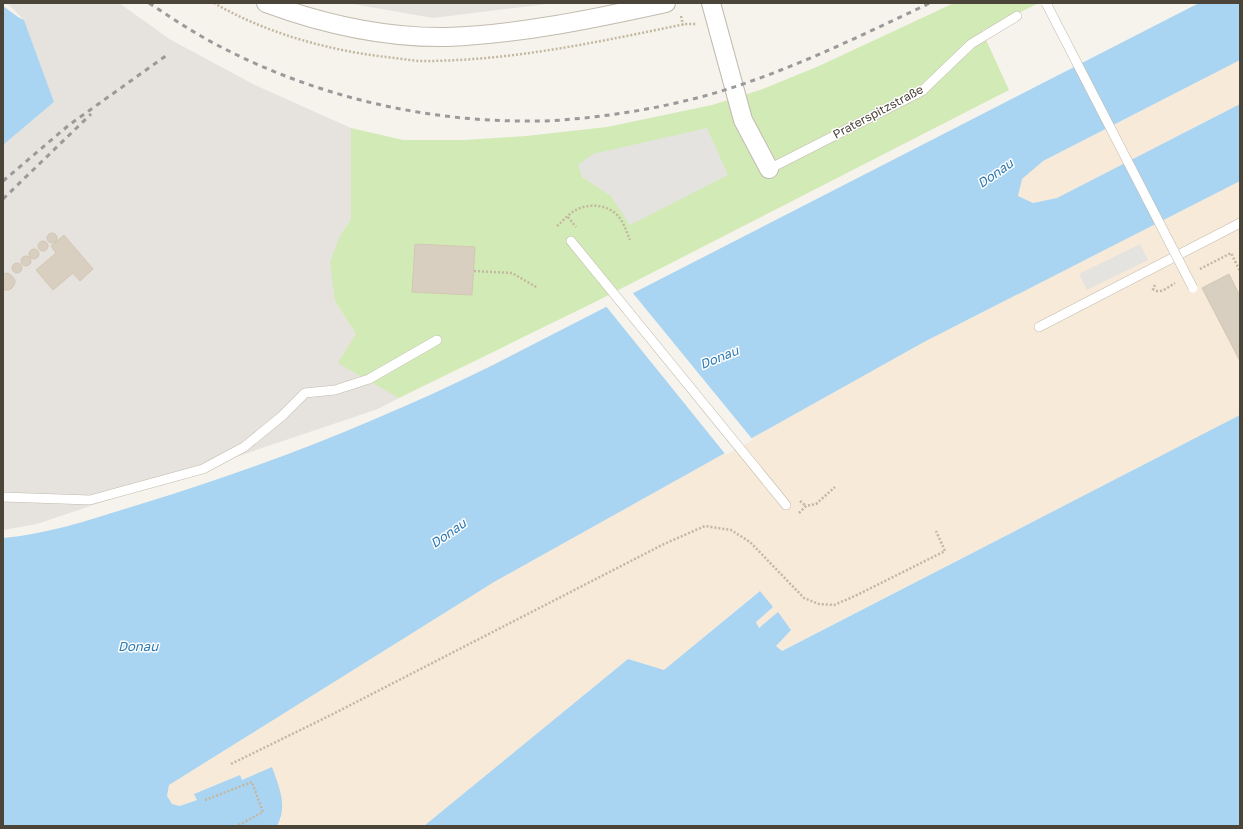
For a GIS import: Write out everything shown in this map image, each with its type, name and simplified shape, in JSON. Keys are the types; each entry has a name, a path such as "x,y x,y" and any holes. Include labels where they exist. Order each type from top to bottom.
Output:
{"street":[{"path":"266,3 294,13 363,30 446,37 507,32 575,22 666,3"},
{"path":"711,3 743,120 769,169"}],"lane":[{"path":"1046,3 1193,288"},
{"name":"Praterspitzstraße","path":"769,169 922,91 971,44 1017,16"},
{"path":"1039,327 1240,223"},
{"path":"571,241 786,505"},
{"path":"3,497 90,500 203,469 244,447 282,416 305,393 335,390 369,379 437,340"}],"path":[{"path":"557,226 575,210 587,206 605,207 616,213 622,220 630,240"},
{"path":"1199,269 1231,253 1240,271"},
{"path":"474,271 512,272 538,288"},
{"path":"796,517 806,506 816,504 835,487"},
{"path":"231,764 338,712 664,544 705,526 731,530 750,542 804,598 818,604 834,605 856,596 945,551 936,531"},
{"path":"205,800 252,782 263,812 236,826"}],"shaded area":[{"path":"7,3 119,3 171,40 255,85 351,128 351,219 340,236 335,301 356,334 369,379 399,398 378,409 37,524 3,530 3,145 54,102 24,20"},
{"path":"347,3 556,3 433,18"},
{"path":"1240,60 1240,104 1057,198 1033,203 1018,196 1022,179 1043,161"},
{"path":"707,128 728,175 630,225 611,196 582,177 578,165 593,154"},
{"path":"1240,181 1240,415 781,651 759,628 756,622 773,607 759,591 664,670 628,659 424,826 277,826 281,819 272,768 242,780 240,775 195,795 197,800 180,806 172,804 167,796 169,785 494,582 924,342"},
{"path":"1140,244 1148,260 1087,290 1079,274"}],"green space":[{"path":"954,3 1039,3 982,31 1009,90 593,303 399,398 338,363 356,334 335,301 330,262 340,236 351,219 351,128 403,140 465,140 526,136 607,127 712,105 760,90 819,66"}],"water":[{"name":"Donau","path":"1199,3 1240,3 1240,60 1043,161 1022,179 1018,196 1033,203 1057,198 1240,104 1240,181 924,342 494,582 169,785 167,796 172,804 180,806 197,800 194,794 240,775 242,780 272,767 280,789 282,804 282,811 277,826 3,826 3,538 57,529 188,489 320,442 406,406 491,366"},
{"path":"3,6 24,20 54,102 3,145"},
{"path":"1240,415 1240,826 424,826 628,659 664,670 760,591 773,607 756,622 759,628 778,612 791,630 776,646 782,651"}],"pier":[{"path":"632,292 753,440 726,455 605,305"}],"building":[{"path":"50,233 54,233 57,238 54,243 50,243 47,240 47,236"},
{"path":"64,235 93,269 80,281 73,273 53,290 36,270 56,253 51,246"},
{"path":"41,241 45,241 48,246 45,251 41,251 38,248 38,244"},
{"path":"415,244 475,247 472,295 412,292"},
{"path":"32,249 36,249 39,254 36,259 32,259 29,256 29,252"},
{"path":"24,256 28,256 31,261 28,266 24,266 21,263 21,259"},
{"path":"15,263 19,263 22,268 19,273 15,273 12,270 12,266"},
{"path":"8,273 15,280 15,283 9,290 4,290 3,274"},
{"path":"1229,274 1240,296 1240,361 1202,288"}],"railway":[{"path":"149,3 194,32 260,66 337,94 417,112 458,117 540,121 624,113 658,107 708,95 765,76 821,54 930,3"},
{"path":"3,181 69,125 167,55"},
{"path":"3,199 91,114"}]}
